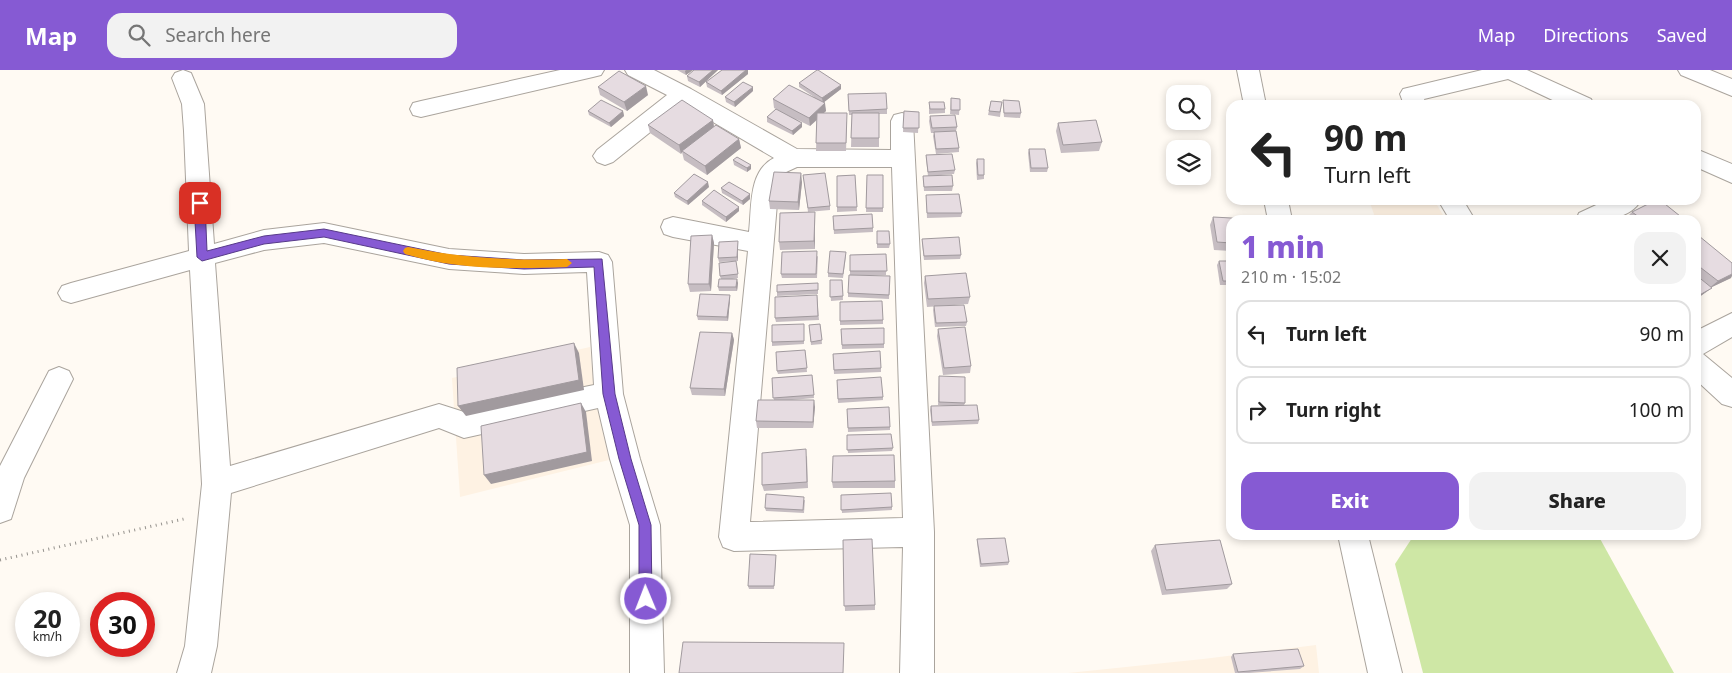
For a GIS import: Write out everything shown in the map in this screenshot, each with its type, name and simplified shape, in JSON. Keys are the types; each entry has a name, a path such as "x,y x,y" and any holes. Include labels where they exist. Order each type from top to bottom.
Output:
{"street":[{"path":"421,109 593,70"},
{"path":"636,70 683,94 793,158"},
{"path":"1248,70 1254,100"},
{"path":"1689,70 1732,88"},
{"path":"1413,100 1411,94 1510,71 1572,100"},
{"path":"183,78 194,104 217,484 201,646 194,673"},
{"path":"605,156 683,94"},
{"path":"902,121 919,532 917,673"},
{"path":"903,159 793,158 776,167 767,177 734,537 919,532"},
{"path":"1701,162 1732,174"},
{"path":"1598,215 1619,205"},
{"path":"673,228 760,244"},
{"path":"71,293 264,240 324,233 449,259 524,264 599,262 609,394 625,459 645,525 647,673"},
{"path":"1701,342 1732,324"},
{"path":"1701,367 1732,395"},
{"path":"0,509 10,476 59,379"},
{"path":"217,484 439,416 464,426 609,394"},
{"path":"1359,540 1386,673"}],"path":[{"path":"0,560 214,513"}],"shaded area":[{"path":"1371,205 1437,205 1443,215 1374,215"},
{"path":"590,347 595,399 609,460 460,497 452,378"},
{"path":"1316,645 1319,673 1068,673 1203,659"}],"green space":[{"path":"1411,540 1601,540 1674,673 1423,673 1395,564"}],"building":[{"path":"694,70 713,70 699,82 687,76"},
{"path":"722,70 746,70 721,91 706,82"},
{"path":"817,70 841,85 822,98 799,83"},
{"path":"619,71 646,86 624,102 598,87"},
{"path":"743,82 753,87 734,102 725,97"},
{"path":"789,85 825,103 809,118 773,99"},
{"path":"886,93 887,109 849,111 848,94"},
{"path":"951,98 960,99 960,110 951,110"},
{"path":"601,100 623,111 609,123 588,111"},
{"path":"682,100 713,120 679,145 648,125"},
{"path":"1003,100 1019,101 1021,113 1004,113"},
{"path":"991,101 1002,102 1000,112 989,111"},
{"path":"929,102 944,102 945,109 930,109"},
{"path":"776,109 802,123 792,131 767,117"},
{"path":"904,111 919,112 919,128 903,128"},
{"path":"817,113 847,113 846,143 816,143"},
{"path":"852,113 879,113 879,138 851,138"},
{"path":"955,115 957,127 932,128 930,116"},
{"path":"1096,120 1102,142 1063,145 1058,123"},
{"path":"716,125 739,139 705,166 682,151"},
{"path":"956,131 959,148 936,149 934,132"},
{"path":"1029,149 1045,149 1048,168 1031,168"},
{"path":"952,154 955,170 928,172 926,155"},
{"path":"737,157 751,165 747,168 733,160"},
{"path":"977,159 984,159 984,175 978,175"},
{"path":"774,172 801,173 798,202 769,201"},
{"path":"825,173 830,206 808,208 803,175"},
{"path":"694,174 708,182 687,201 674,193"},
{"path":"855,175 857,207 837,207 837,176"},
{"path":"867,175 883,175 883,208 866,208"},
{"path":"952,175 953,186 924,187 923,176"},
{"path":"729,182 750,194 742,201 721,188"},
{"path":"714,190 739,207 726,217 702,201"},
{"path":"959,194 962,213 927,213 926,195"},
{"path":"1646,205 1666,205 1679,215 1636,215 1632,212"},
{"path":"815,212 814,241 779,242 780,213"},
{"path":"872,214 873,228 834,230 833,216"},
{"path":"1213,217 1226,218 1226,243 1217,242"},
{"path":"877,231 889,231 890,244 877,244"},
{"path":"712,235 709,284 688,284 691,236"},
{"path":"959,237 961,255 924,256 922,239"},
{"path":"1701,238 1732,263 1732,274 1718,281 1701,268"},
{"path":"738,241 737,257 718,258 719,242"},
{"path":"817,251 816,274 781,274 782,252"},
{"path":"830,251 846,252 843,274 828,273"},
{"path":"886,254 887,271 850,271 850,255"},
{"path":"736,261 738,274 720,276 719,263"},
{"path":"1219,261 1226,261 1226,281 1223,281"},
{"path":"966,273 970,297 928,299 925,276"},
{"path":"849,275 890,276 889,295 848,293"},
{"path":"719,279 737,279 736,287 718,287"},
{"path":"1701,279 1712,288 1701,294"},
{"path":"830,280 842,280 843,296 830,297"},
{"path":"818,283 818,290 777,292 777,285"},
{"path":"700,294 730,295 727,317 697,316"},
{"path":"817,295 818,316 775,318 775,297"},
{"path":"882,301 883,320 840,321 840,302"},
{"path":"964,305 967,322 936,323 934,306"},
{"path":"804,324 804,341 772,342 772,325"},
{"path":"820,324 822,340 811,342 809,325"},
{"path":"965,327 971,366 944,368 938,329"},
{"path":"884,328 884,344 842,345 841,329"},
{"path":"700,332 732,333 724,389 690,388"},
{"path":"574,343 579,380 458,406 457,368"},
{"path":"805,350 807,368 777,371 776,352"},
{"path":"880,351 881,368 834,370 833,354"},
{"path":"812,375 814,395 773,398 772,378"},
{"path":"939,376 965,377 965,403 939,402"},
{"path":"881,377 883,397 838,399 837,380"},
{"path":"758,400 814,400 813,422 756,421"},
{"path":"581,403 587,452 484,475 481,426"},
{"path":"977,405 979,420 932,422 931,406"},
{"path":"889,407 890,427 848,428 847,409"},
{"path":"891,434 893,448 847,450 847,435"},
{"path":"806,449 807,482 762,485 762,453"},
{"path":"894,455 895,481 832,482 833,456"},
{"path":"891,493 892,507 841,510 841,495"},
{"path":"766,494 804,497 803,510 765,508"},
{"path":"1005,538 1009,562 981,564 977,539"},
{"path":"872,539 875,605 844,606 843,540"},
{"path":"1220,540 1232,584 1166,590 1155,545"},
{"path":"750,554 776,555 774,586 748,586"},
{"path":"683,642 844,643 843,673 679,673"},
{"path":"1298,649 1304,666 1238,672 1233,654"}],"slow traffic":[{"path":"408,251 449,259 524,264 567,263"}],"route":[{"path":"200,203 202,257 264,240 324,233 449,259 524,264 599,262 609,394 625,459 645,525 646,599"}]}
